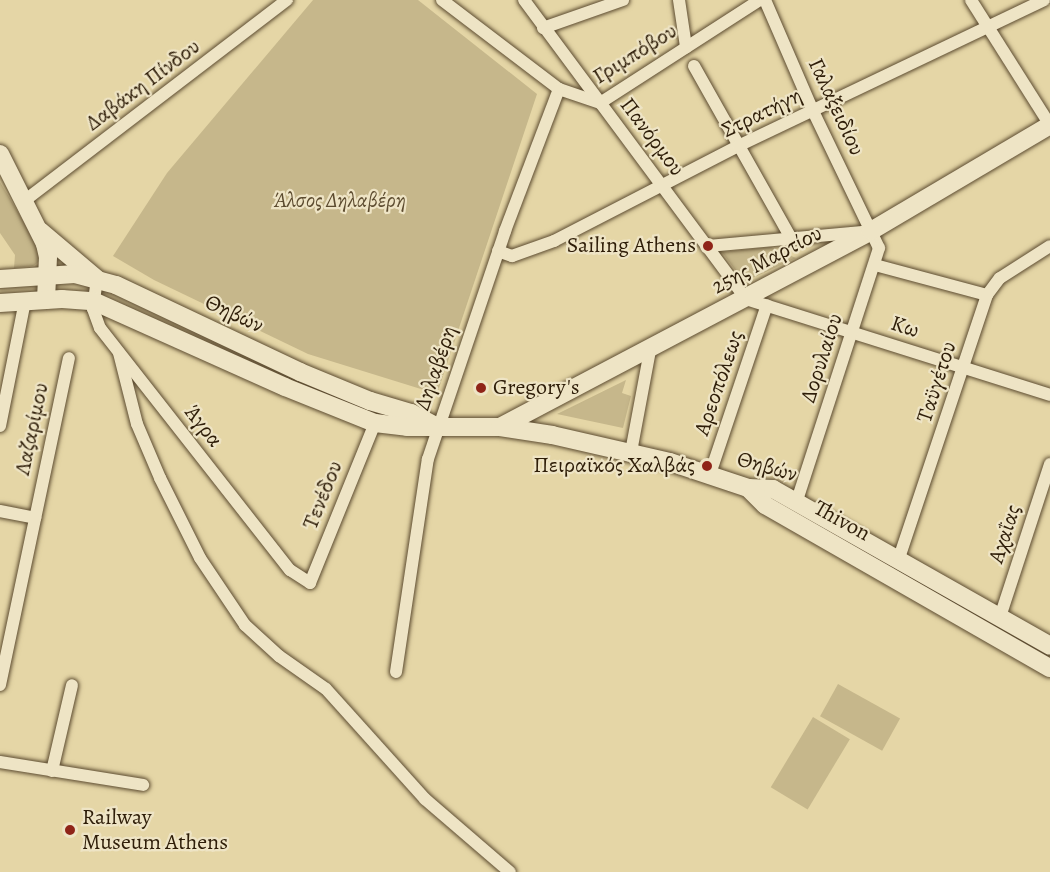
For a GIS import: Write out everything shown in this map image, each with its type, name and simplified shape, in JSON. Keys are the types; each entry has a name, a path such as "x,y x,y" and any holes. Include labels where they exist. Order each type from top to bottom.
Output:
{"main road":[{"name":"25ης Μαρτίου","path":"500,427 650,350 871,231 1050,125"},
{"path":"0,154 39,230 48,257 46,300"},
{"path":"39,230 97,279"},
{"name":"Θηβών","path":"1,279 48,274 97,279 300,372 370,401 411,412 438,427"},
{"name":"Θηβών","path":"0,303 46,300 93,301 285,387 375,423 438,427 500,427 631,452 710,474 748,488 772,489 797,500 1000,617 1048,641"},
{"name":"Thivon","path":"748,488 765,505 1050,668"}],"street":[{"name":"Δαβάκη Πίνδου","path":"24,201 287,0"},
{"name":"Γριμπόβου","path":"442,0 559,89 600,104 760,0"},
{"name":"Πανόρμου","path":"524,0 746,299"},
{"path":"543,28 623,0"},
{"path":"679,0 686,47"},
{"name":"Γαλαξειδίου","path":"765,0 813,111 871,231"},
{"path":"970,0 1050,125"},
{"name":"Στρατήγη","path":"498,251 512,256 554,241 738,147 1044,0"},
{"path":"693,66 791,238"},
{"name":"Δηλαβέρη","path":"396,672 425,473 438,427 498,251 559,89"},
{"path":"708,246 871,231"},
{"name":"Δορυλαίου","path":"797,500 875,265 879,248 871,231"},
{"name":"Ταϋγέτου","path":"900,558 987,295 1000,278 1050,246"},
{"path":"875,265 987,295"},
{"name":"Άγρα","path":"97,279 93,301 97,321 119,353 290,570 310,583"},
{"name":"Κω","path":"746,299 1050,395"},
{"path":"0,426 25,302"},
{"name":"Αρεοπόλεως","path":"710,474 767,305"},
{"path":"631,452 650,350"},
{"path":"119,353 137,424 160,478 200,558 245,625 279,656 326,689 425,799 510,872"},
{"name":"Λαζαρίμου","path":"0,685 69,358"},
{"name":"Τενέδου","path":"310,583 375,423"},
{"name":"Αχαΐας","path":"1000,617 1050,464"},
{"path":"0,511 35,518"},
{"path":"52,771 72,685"},
{"path":"0,762 144,785"}],"green space":[{"name":"Άλσος Δηλαβέρη","path":"313,0 418,0 537,94 437,394 308,354 154,280 113,256 167,173"},
{"path":"0,182 41,251 40,261 33,266 14,268 15,255 0,233"},
{"path":"771,247 796,258 744,282 722,252"},
{"path":"626,380 622,393 631,396 623,428 557,414"},
{"path":"838,684 900,718 882,751 820,716"},
{"path":"813,717 850,739 808,809 771,787"}],"place":[{"name":"Sailing Athens","path":"708,246"},
{"name":"Gregory's","path":"481,388"},
{"name":"Πειραϊκός Χαλβάς","path":"707,466"},
{"name":"Railway Museum Athens","path":"70,830"}]}
